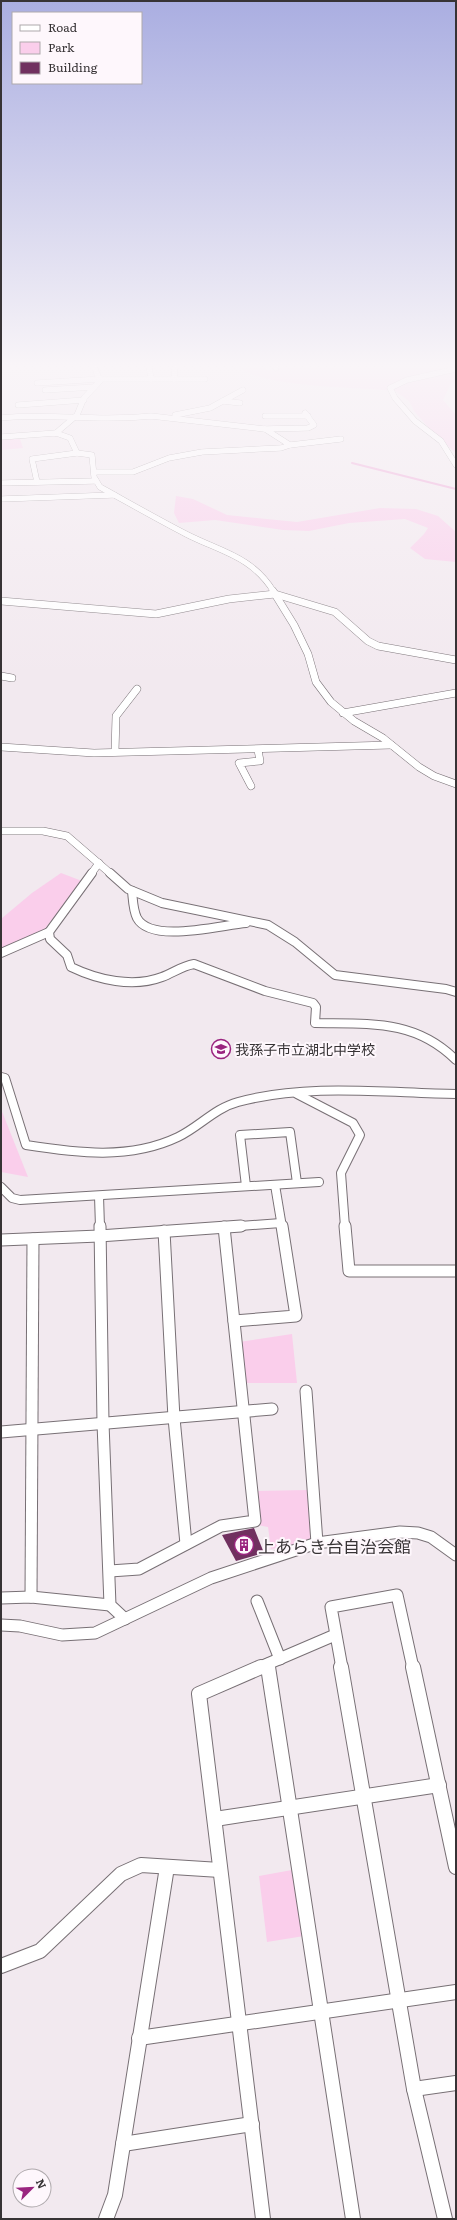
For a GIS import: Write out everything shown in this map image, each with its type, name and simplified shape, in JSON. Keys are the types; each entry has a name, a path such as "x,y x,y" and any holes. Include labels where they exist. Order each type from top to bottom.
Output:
{"street":[{"path":"34,470 37,482"},
{"path":"140,470 133,472 94,472 96,481 100,487 188,535 238,557 260,572 276,594 301,638 319,688 343,713 383,738 419,767 434,776 456,784"},
{"path":"1,483 96,481"},
{"path":"1,499 114,495"},
{"path":"1,602 156,614 229,600 276,594 335,612 368,641 378,646 456,660"},
{"path":"1,676 12,678"},
{"path":"115,752 116,716 138,689"},
{"path":"343,713 456,693"},
{"path":"1,747 80,752 115,752 258,750 391,745"},
{"path":"251,786 239,763 260,761 258,750"},
{"path":"1,831 57,832 67,836 132,891 162,904 268,926 295,942 335,975 348,978 446,989 456,992"},
{"path":"1,953 49,932 99,864"},
{"path":"132,891 132,908 140,924 152,930 169,933 254,922"},
{"path":"49,932 50,939 68,955 71,967 97,978 143,981 161,977 185,966 194,964 266,991 313,1003 316,1007 315,1023 359,1024 410,1030 441,1044 456,1060"},
{"path":"1,1077 5,1078 26,1145 75,1153 100,1154 147,1147 177,1137 237,1103 296,1093 456,1094"},
{"path":"296,1093 353,1123 360,1135 341,1173 349,1272 456,1272"},
{"path":"246,1186 240,1135 290,1132 297,1183"},
{"path":"1,1187 12,1198 20,1200 319,1182"},
{"path":"234,1321 296,1316 275,1184"},
{"path":"98,1196 103,1423 110,1571 110,1605"},
{"path":"1,1240 100,1236 281,1223"},
{"path":"110,1571 138,1569 221,1526 255,1521 224,1227"},
{"path":"164,1231 174,1418 186,1544"},
{"path":"31,1597 33,1239"},
{"path":"306,1391 317,1543"},
{"path":"1,1432 32,1428 174,1418 272,1409"},
{"path":"1,1625 12,1624 50,1633 77,1636 95,1633 211,1578 317,1543 400,1532 418,1533 431,1537 456,1555"},
{"path":"445,2219 414,2090 365,1796 331,1607 397,1595 456,1867"},
{"path":"1,1598 31,1597 110,1605 125,1619"},
{"path":"257,1601 274,1661 290,1808 320,2012 353,2219"},
{"path":"263,2219 252,2124 238,2025 215,1819 199,1694 335,1635"},
{"path":"215,1819 439,1785"},
{"path":"1,1966 26,1958 40,1951 120,1874 141,1865 220,1870"},
{"path":"106,2219 115,2195 167,1867"},
{"path":"139,2038 238,2025 456,1992"},
{"path":"414,2090 456,2083"},
{"path":"123,2144 252,2124"}],"green space":[{"path":"176,496 193,499 227,515 297,522 380,508 416,509 438,516 456,532 456,562 425,559 410,548 428,528 405,519 349,523 309,531 283,530 215,520 179,523 174,513"},
{"path":"61,873 82,881 40,935 1,955 1,919 32,893"},
{"path":"1,1109 28,1177 1,1172"},
{"path":"292,1334 297,1383 243,1383 239,1342"},
{"path":"308,1490 314,1541 271,1549 268,1527 257,1525 256,1491"},
{"path":"292,1870 304,1936 267,1942 259,1876"}],"building":[{"name":"上あらき台自治会館","path":"254,1528 264,1553 236,1561 222,1535"}],"waterway":[{"path":"378,470 456,489"}],"place":[{"name":"我孫子市立湖北中学校","path":"221,1049"},
{"name":"上あらき台自治会館","path":"244,1545"}]}
